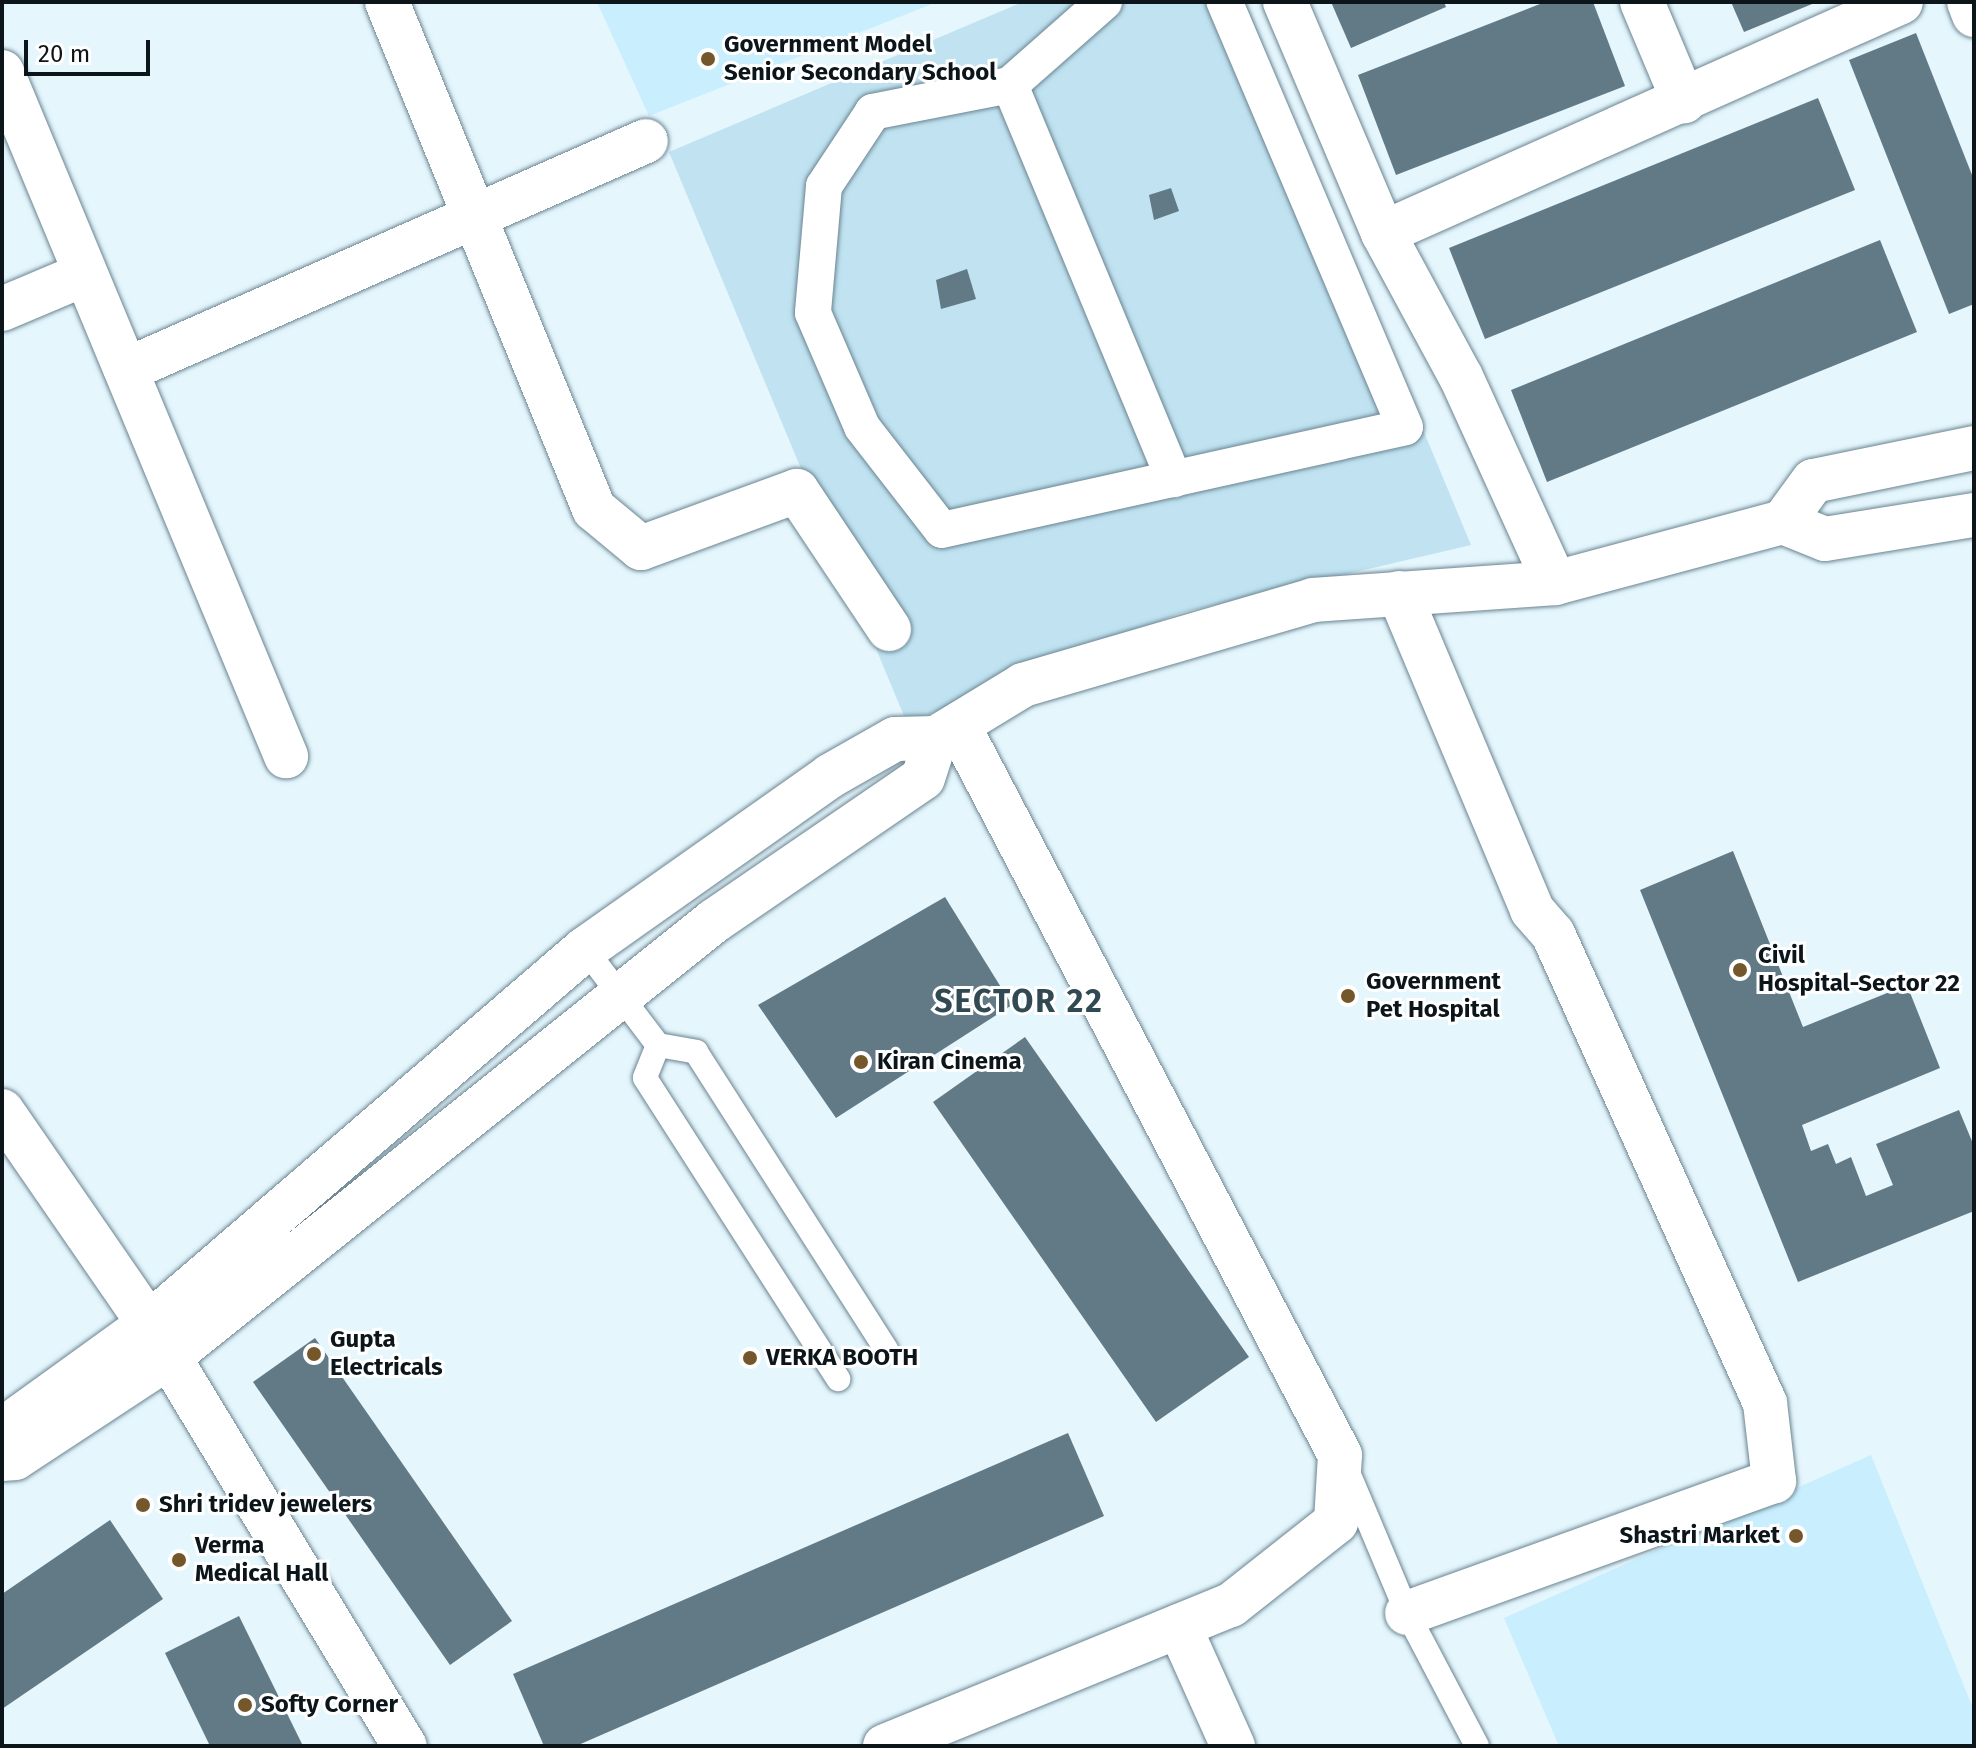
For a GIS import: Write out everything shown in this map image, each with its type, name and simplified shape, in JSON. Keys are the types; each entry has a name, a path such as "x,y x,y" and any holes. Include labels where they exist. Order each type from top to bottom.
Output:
{"street":[{"path":"387,2 594,509 641,548 797,491 889,629"},
{"path":"1104,2 1010,85 873,112 824,186 813,313 862,427 942,530 1405,427 1225,2"},
{"path":"1285,2 1383,233 1461,377 1555,583"},
{"path":"1642,2 1684,102"},
{"path":"1383,233 1684,102 1901,2"},
{"path":"1969,2 1974,15"},
{"path":"2,72 286,756"},
{"path":"1010,85 1174,479"},
{"path":"126,370 646,141"},
{"path":"2,309 85,274"},
{"path":"1783,522 1813,481 1974,448"},
{"path":"2,1430 159,1340 585,949 830,776 895,739 947,731 1038,680 1313,600 1555,583 1783,522 1825,539 1974,515"},
{"path":"1399,593 1532,910 1553,934 1765,1403 1774,1481 1407,1613"},
{"path":"2,1459 15,1458 159,1340 621,995 714,921 923,778 947,731"},
{"path":"885,1746 1231,1605 1336,1522 1340,1455 947,731"},
{"path":"2,1111 159,1340 405,1746"},
{"path":"1179,1626 1233,1746"}],"lane":[{"path":"585,949 658,1045 696,1052 886,1349"},
{"path":"658,1045 645,1078 838,1379"},
{"path":"1340,1455 1407,1613 1477,1746"}],"shaded area":[{"name":"Government Model Senior Secondary School","path":"597,2 937,2 649,116"},
{"path":"1023,2 1245,2 1471,545 1180,613 907,723 669,152"},
{"name":"Shastri Market","path":"1871,1455 1974,1711 1974,1746 1559,1746 1504,1618"}],"building":[{"path":"1331,2 1444,2 1446,7 1351,48"},
{"path":"1545,2 1593,2 1625,86 1396,175 1358,75"},
{"path":"1731,2 1817,2 1744,32"},
{"path":"1916,33 1974,180 1974,304 1949,314 1849,60"},
{"path":"1818,98 1855,190 1485,339 1449,248"},
{"path":"1171,188 1179,211 1154,220 1149,195"},
{"path":"1880,240 1917,332 1547,482 1511,390"},
{"path":"967,269 976,299 941,309 936,280"},
{"path":"1733,851 1803,1027 1907,985 1940,1068 1802,1125 1811,1151 1828,1144 1836,1164 1851,1157 1866,1196 1893,1185 1876,1144 1959,1110 1974,1146 1974,1211 1798,1282 1640,890"},
{"name":"Kiran Cinema","path":"945,897 1012,1005 836,1118 758,1005"},
{"path":"1025,1037 1249,1357 1156,1422 933,1102"},
{"path":"315,1338 512,1621 450,1665 253,1382"},
{"path":"1068,1433 1104,1516 576,1746 544,1746 513,1674"},
{"path":"110,1520 163,1599 2,1709 2,1594"},
{"path":"239,1616 303,1746 210,1746 165,1653"}],"place":[{"name":"Government Model Senior Secondary School","path":"708,59"},
{"name":"Civil Hospital-Sector 22","path":"1740,970"},
{"name":"Government Pet Hospital","path":"1348,996"},
{"name":"Kiran Cinema","path":"861,1062"},
{"name":"Gupta Electricals","path":"314,1354"},
{"name":"VERKA BOOTH","path":"750,1358"},
{"name":"Shri tridev jewelers","path":"143,1505"},
{"name":"Shastri Market","path":"1796,1536"},
{"name":"Verma Medical Hall","path":"179,1560"},
{"name":"Softy Corner","path":"245,1705"}],"district":[{"name":"SECTOR 22","path":"1019,1001"}]}
